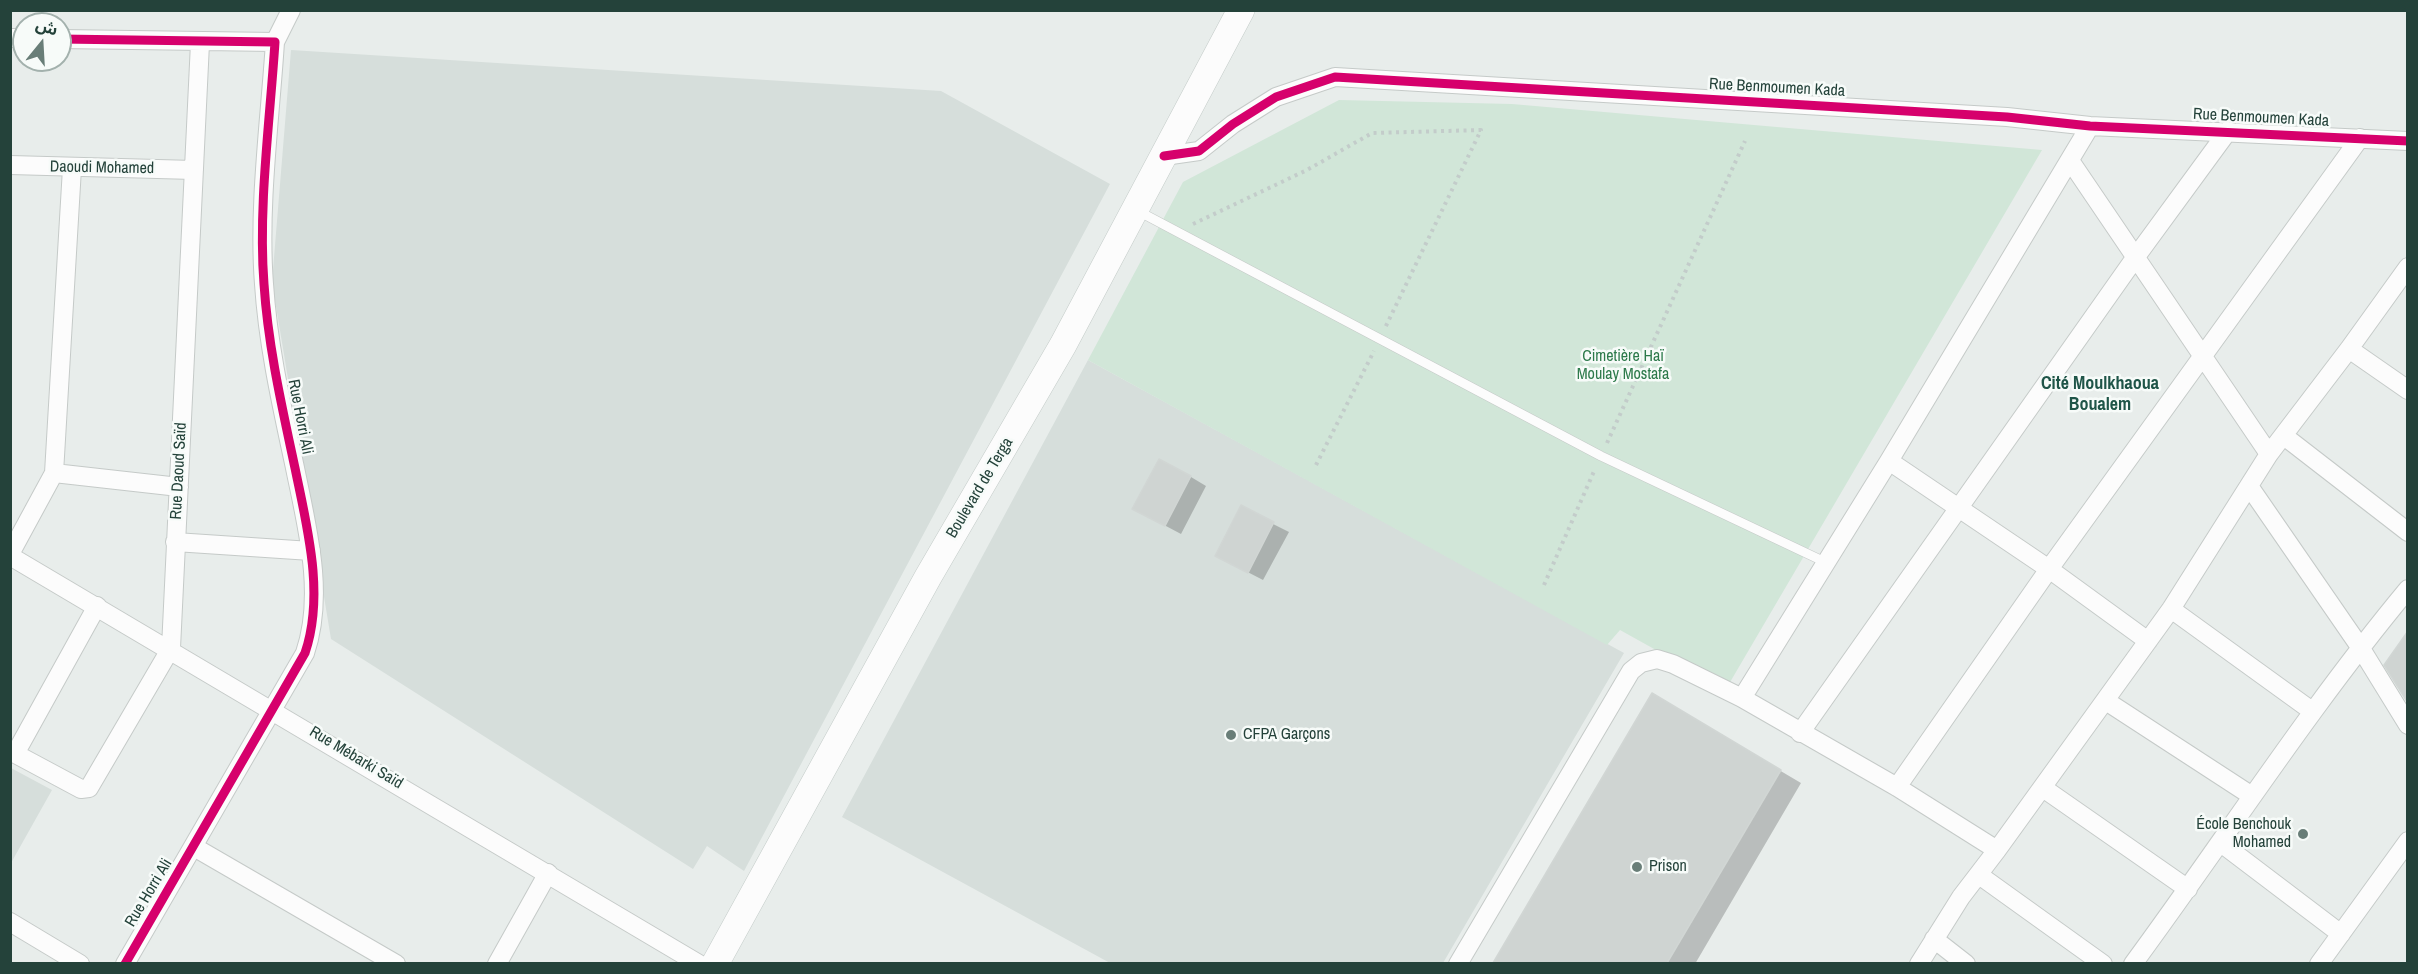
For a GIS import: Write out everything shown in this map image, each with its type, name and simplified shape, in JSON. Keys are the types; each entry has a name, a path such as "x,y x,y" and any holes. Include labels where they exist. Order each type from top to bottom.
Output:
{"main road":[{"name":"Boulevard de Terga","path":"715,963 928,577 1063,345 1241,10"}],"street":[{"path":"72,39 200,43 275,42 291,10"},
{"name":"Rue Horri Ali","path":"125,963 305,653 310,636 311,551 268,328 263,282 263,229 275,42"},
{"name":"Rue Daoud Saïd","path":"13,752 81,789 89,788 171,648 200,43"},
{"name":"Rue Benmoumen Kada","path":"1164,156 1198,151 1233,124 1276,97 1335,77 2007,117 2090,126 2408,141"},
{"path":"1742,698 2071,162 2090,126"},
{"path":"1800,733 2135,258 2228,131"},
{"path":"1898,787 2049,569 2360,138"},
{"path":"2071,162 2201,358 2269,454"},
{"name":"Daoudi Mohamed","path":"10,165 194,170"},
{"path":"10,555 54,473 72,168"},
{"path":"1918,963 1961,897 2043,788 2171,609 2269,454 2408,267"},
{"path":"2349,349 2408,390"},
{"path":"2284,436 2408,532"},
{"path":"1889,461 2049,569 2148,641"},
{"path":"54,473 179,487"},
{"path":"2249,486 2360,647 2408,725"},
{"path":"175,542 311,551"},
{"name":"Rue Mébarki Saïd","path":"10,555 171,648 699,963"},
{"path":"2133,963 2221,843 2312,711 2360,647 2408,589"},
{"path":"13,752 97,606"},
{"path":"2171,609 2312,711"},
{"path":"1458,963 1631,671 1641,663 1656,659 1673,664 1742,698 1898,787 1997,850"},
{"path":"2106,701 2252,796"},
{"path":"2043,788 2188,889"},
{"path":"2319,963 2408,841"},
{"path":"2221,843 2341,934"},
{"path":"194,847 396,963"},
{"path":"497,963 548,873"},
{"path":"1979,875 2103,963"},
{"path":"10,922 80,963"},
{"path":"1934,939 1966,963"}],"lane":[{"path":"1134,209 1601,456 1825,562"}],"path":[{"path":"1178,232 1216,211 1307,170 1372,133 1481,130 1316,465"},
{"path":"1545,585 1601,456 1745,141"}],"shaded area":[{"path":"291,50 941,91 1110,184 744,871 707,846 693,869 331,639 272,282"},
{"name":"CFPA Garçons","path":"1088,360 1624,653 1443,963 1110,963 842,817"},
{"path":"11,768 52,790 11,863"}],"green space":[{"name":"Cimetière Haï Moulay Mostafa","path":"1339,100 1512,104 2042,150 1726,689 1620,630 1607,645 1088,360 1183,182"}],"building":[{"path":"1159,459 1191,476 1165,526 1132,509"},
{"path":"1241,505 1274,522 1248,573 1215,556"},
{"path":"2408,631 2408,703 2384,665"},
{"name":"Prison","path":"1652,693 1781,770 1667,963 1493,963"}],"cycle path":[{"path":"72,39 275,42 262,225 264,284 272,353 309,537 314,584 314,608 305,653 125,964"},
{"path":"1164,156 1199,151 1233,124 1276,97 1335,77 2007,117 2090,126 2408,141"}],"place":[{"name":"CFPA Garçons","path":"1231,735"},
{"name":"École Benchouk Mohamed","path":"2303,834"},
{"name":"Prison","path":"1637,867"}],"district":[{"name":"Cité Moulkhaoua Boualem","path":"2100,394"}]}
